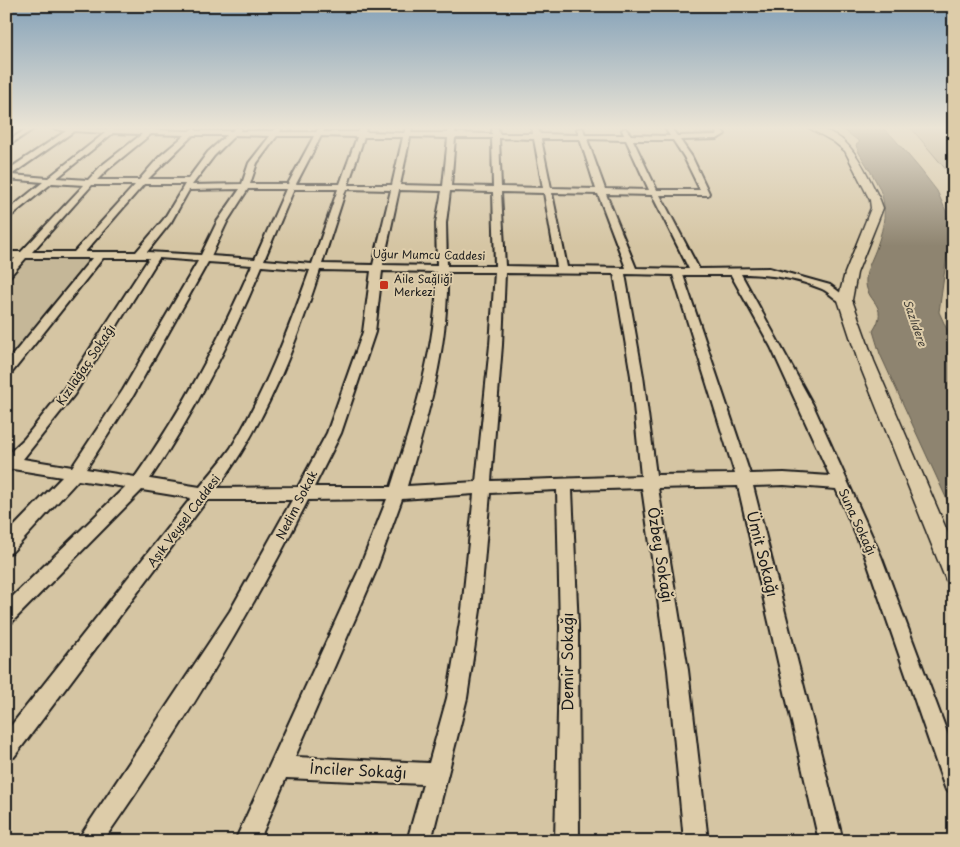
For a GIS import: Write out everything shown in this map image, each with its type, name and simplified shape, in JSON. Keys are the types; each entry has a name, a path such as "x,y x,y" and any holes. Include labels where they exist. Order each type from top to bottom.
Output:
{"main road":[{"path":"859,168 877,208 851,273 846,300 866,361 954,573"}],"street":[{"path":"6,176 18,168"},
{"path":"6,217 65,168"},
{"path":"6,274 105,168"},
{"path":"77,255 154,168"},
{"path":"139,255 168,220 201,168"},
{"path":"6,547 76,472 128,393 205,258 222,222 244,188 251,168"},
{"path":"6,616 139,483 175,431 208,372 238,310 257,262 301,168"},
{"name":"Aşık Veysel Caddesi","path":"6,749 235,453 268,390 294,331 350,168"},
{"name":"Nedim Sokak","path":"89,841 134,777 236,617 276,546 301,494 334,433 354,380 368,332 377,267 399,168"},
{"path":"247,841 366,573 397,493 422,414 430,380 442,294 441,223 448,168"},
{"path":"419,841 457,698 471,610 481,488 496,345 500,268 496,168"},
{"path":"543,168 563,270"},
{"name":"Özbey Sokağı","path":"593,168 626,271 649,482 678,670 696,841"},
{"path":"644,168 696,272"},
{"path":"6,176 90,183 140,183 244,188 291,186 394,190 705,193 693,168"},
{"path":"6,372 11,360 100,255"},
{"name":"Uğur Mumcu Caddesi","path":"6,256 156,255 315,267 443,267 677,272 769,271 826,287 846,300"},
{"name":"Kızılağaç Sokağı","path":"8,464 70,393 105,340 156,255"},
{"name":"Ümit Sokağı","path":"677,272 744,479 831,841"},
{"name":"Suna Sokağı","path":"735,272 802,397 873,556 954,782"},
{"path":"8,464 76,472 205,494 397,493 564,484 784,478 839,483"},
{"name":"Demir Sokağı","path":"564,484 569,628 567,841"},
{"name":"İnciler Sokağı","path":"280,767 437,774"}],"shaded area":[{"path":"944,168 954,168 954,179"},
{"path":"26,259 88,260 11,357 6,357 6,280"}],"water":[{"name":"Sazlıdere","path":"868,168 919,168 937,191 946,211 950,233 939,312 954,345 954,515 880,354 873,331 878,322 879,314 876,304 866,287 866,279 867,271 882,231 884,206 882,196"}],"place":[{"name":"Aile Sağliği Merkezi","path":"384,285"}]}
